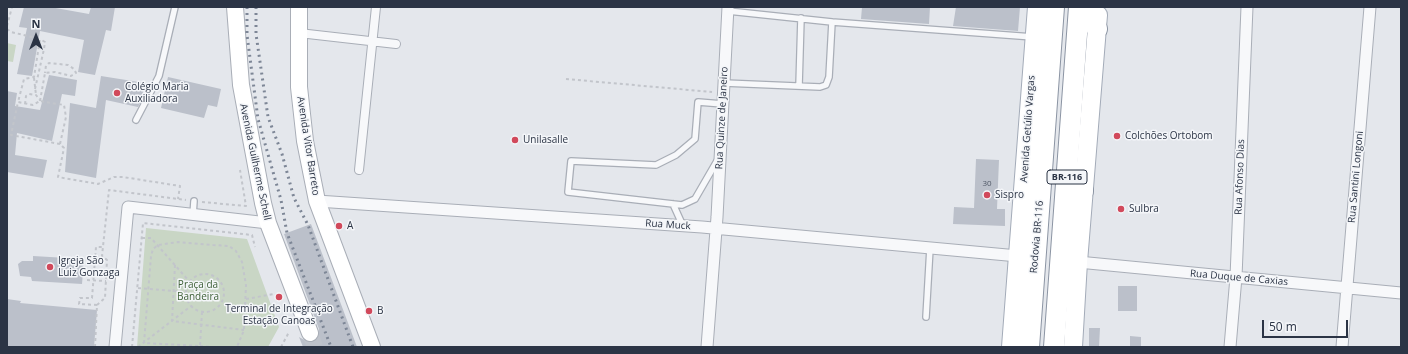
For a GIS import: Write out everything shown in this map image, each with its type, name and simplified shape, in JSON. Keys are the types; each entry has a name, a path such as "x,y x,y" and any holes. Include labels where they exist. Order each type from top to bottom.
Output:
{"highway":[{"name":"Rodovia BR-116","path":"1029,347 1054,7"},
{"name":"BR-116","path":"1054,347 1079,7"},
{"path":"1089,7 1097,29"},
{"name":"BR-116","path":"1062,347 1072,214 1075,203 1083,191"},
{"name":"BR-116","path":"1019,347 1033,288"}],"main road":[{"name":"Avenida Guilherme Schell","path":"235,7 240,85 256,175 268,223 310,333"},
{"name":"Avenida Vitor Barreto","path":"299,7 299,87 305,141 317,201 372,347"},
{"name":"Avenida Getúlio Vargas","path":"1011,347 1037,7"},
{"path":"1073,347 1083,191 1098,7"}],"street":[{"path":"359,170 376,7"},
{"name":"Rua Afonso Dias","path":"1230,347 1236,277 1247,7"},
{"name":"Rua Santini Longoni","path":"1342,347 1370,7"},
{"name":"Rua Quinze de Janeiro","path":"707,347 716,228 728,9"},
{"path":"299,33 396,44"},
{"name":"Rua Muck","path":"317,201 716,228 1018,256"},
{"path":"115,347 128,208 268,223"},
{"name":"Rua Duque de Caxias","path":"1078,262 1401,293"}],"lane":[{"path":"136,120 159,76 175,7"},
{"path":"728,9 832,22 1034,37"},
{"path":"799,86 801,18"},
{"path":"724,88 799,86 820,87 826,85 828,77 832,22"},
{"path":"720,155 695,199 682,205 568,192 571,160 656,165 676,155 695,139 698,102 723,104"},
{"path":"193,215 194,201"},
{"path":"673,204 683,226"},
{"path":"926,317 930,248"}],"path":[{"path":"12,7 7,27 11,32 40,39 45,42 36,89"},
{"path":"40,39 34,78 36,95 40,101"},
{"path":"40,101 46,73 46,65 49,63 68,65 74,69 76,74 71,76 55,72 46,73"},
{"path":"34,78 24,79 11,135 60,144 64,148 58,177 98,184 114,177 123,177 180,186 178,199"},
{"path":"566,79 724,88"},
{"path":"25,104 26,96 29,94 36,95"},
{"path":"18,102 33,105 40,101 64,105 66,117 60,144"},
{"path":"103,247 96,247 92,298 80,298 79,304 97,305 105,298 107,260 102,256 103,247 109,190 245,207 240,170"},
{"path":"132,347 143,223 252,235 255,247"},
{"path":"142,238 151,238 190,282"},
{"path":"144,343 151,256 153,249 158,245 178,242 229,246 236,251 242,262 246,285 244,330 237,347"},
{"path":"172,321 176,265"},
{"path":"206,274 212,275 222,283 224,295 219,307 208,312 202,312 191,306 188,302 186,292 190,282 194,277 206,274"},
{"path":"87,280 106,281"},
{"path":"138,288 186,292"},
{"path":"246,298 274,294"},
{"path":"95,347 97,305"},
{"path":"138,347 191,306"},
{"path":"200,346 202,312"},
{"path":"172,321 244,330"},
{"path":"280,347 289,332"},
{"path":"144,343 213,347"}],"green space":[{"path":"7,43 16,45 13,62 7,61"},
{"name":"Praça da Bandeira","path":"146,228 247,239 279,327 268,347 137,347"}],"building":[{"path":"24,7 50,7 89,14 91,7 115,7 111,31 106,30 95,75 78,72 84,40 40,31 32,76 17,74 27,28 19,27"},
{"path":"862,7 930,7 929,24 861,19"},
{"path":"956,7 1020,7 1018,31 953,26"},
{"path":"49,75 77,80 75,96 62,94 52,141 17,133 15,155 47,160 43,178 7,172 7,91 17,93 15,106 40,110"},
{"path":"101,76 145,83 141,101 138,107 106,100 96,178 65,172 70,103 96,108"},
{"path":"168,77 221,89 217,107 208,105 204,118 161,108"},
{"path":"976,159 999,160 997,209 1005,209 1005,226 953,224 954,207 974,208"},
{"path":"311,224 357,347 303,347 299,337 308,342 313,342 318,339 319,329 284,234"},
{"name":"Igreja São Luiz Gonzaga","path":"33,256 84,259 82,284 32,281 31,277 20,276 18,264 22,261 33,261"},
{"path":"1118,286 1137,286 1137,311 1118,311"},
{"path":"7,299 21,301 20,303 97,310 94,347 7,346"},
{"path":"1089,328 1100,328 1099,347 1089,347"},
{"path":"1130,336 1141,337 1141,347 1130,347"}],"tunnel":[{"path":"310,333 315,347"}],"railway":[{"path":"247,7 247,35 258,119 281,200 287,233 331,347"},
{"path":"256,7 256,34 268,117 282,154 294,198 308,225 353,347"}],"place":[{"name":"Colégio Maria Auxiliadora","path":"117,93"},
{"name":"Colchões Ortobom","path":"1117,136"},
{"name":"Unilasalle","path":"515,140"},
{"name":"Sispro","path":"987,195"},
{"name":"Sulbra","path":"1121,209"},
{"name":"A","path":"339,226"},
{"name":"Igreja São Luiz Gonzaga","path":"50,267"},
{"name":"Terminal de Integração Estação Canoas","path":"279,297"},
{"name":"B","path":"369,311"}]}
